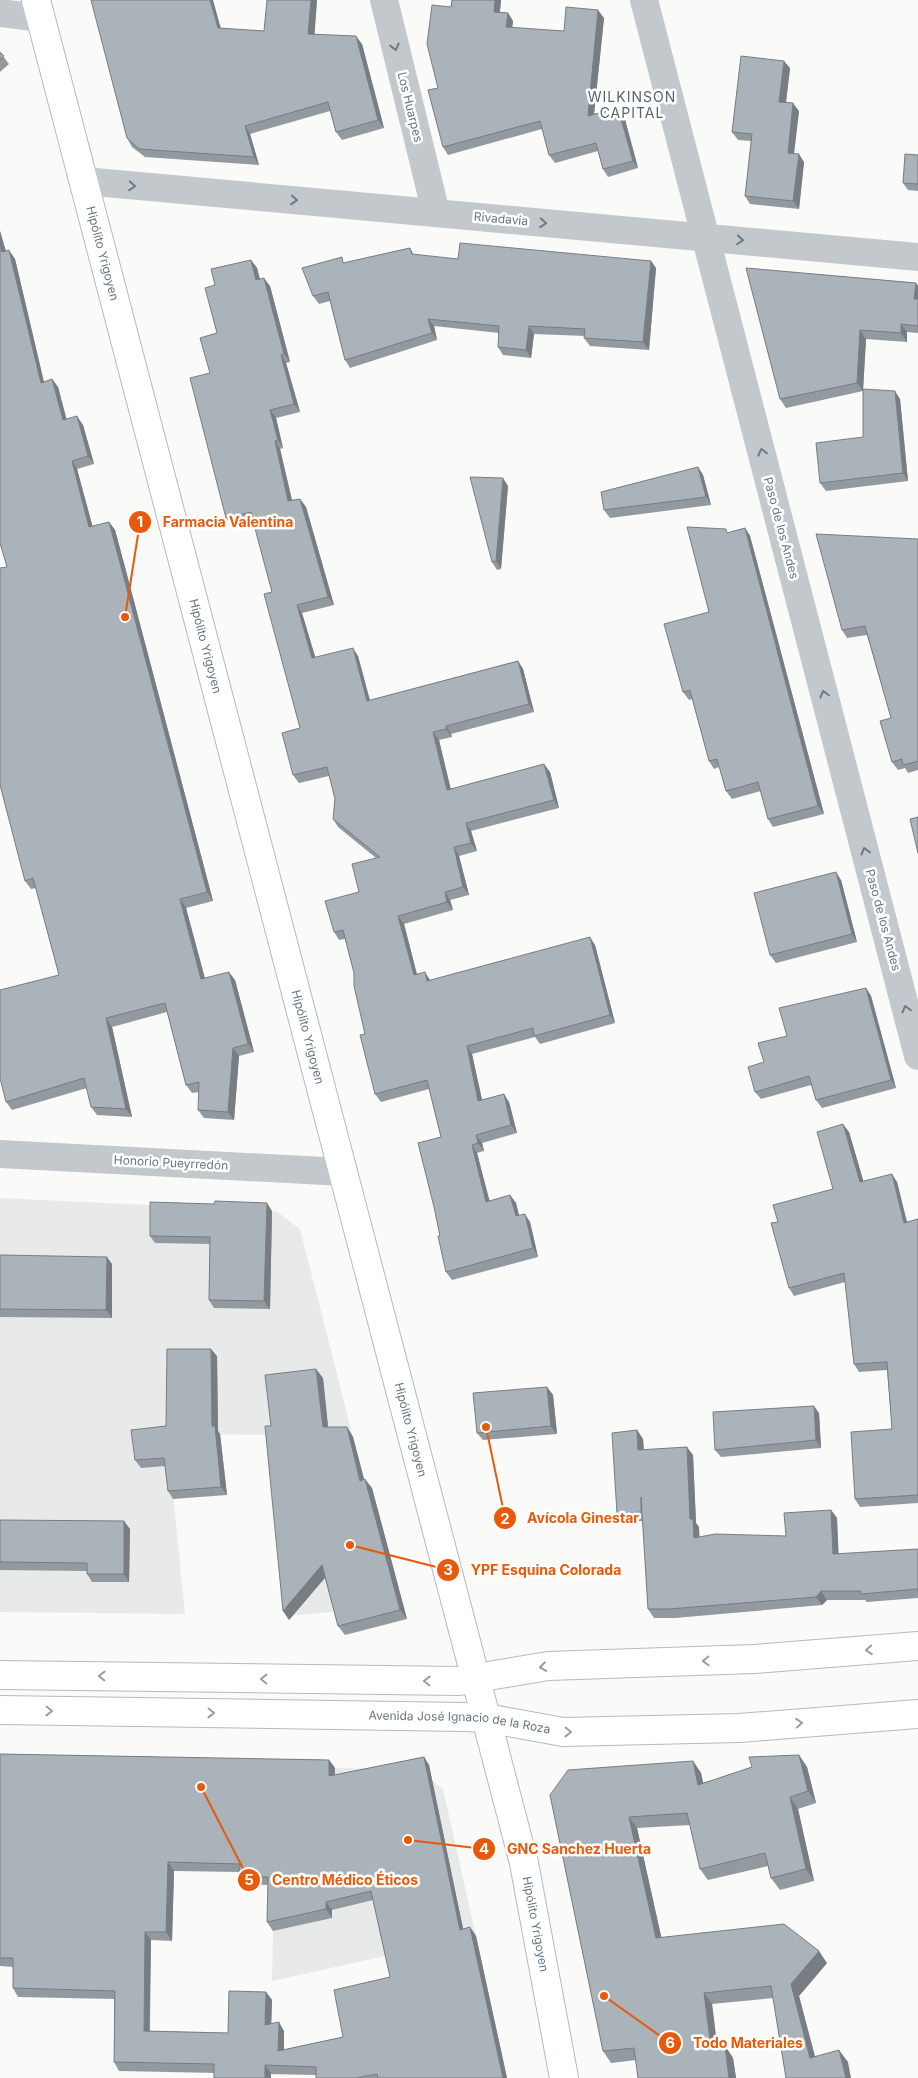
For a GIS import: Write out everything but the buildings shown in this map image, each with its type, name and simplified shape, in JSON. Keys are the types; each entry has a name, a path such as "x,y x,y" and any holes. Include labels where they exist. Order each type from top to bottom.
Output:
{"main road":[{"name":"Hipólito Yrigoyen","path":"38,9 524,1863 564,2078"},
{"path":"0,1675 450,1681 475,1679 548,1666 754,1659 918,1646"},
{"name":"Avenida José Ignacio de la Roza","path":"0,1710 486,1718 563,1732 739,1728 918,1714"}],"street":[{"name":"Los Huarpes","path":"384,0 436,213"},
{"name":"Paso de los Andes","path":"644,0 918,1056"},
{"path":"0,13 38,9"},
{"name":"Rivadavia","path":"84,181 918,257"},
{"name":"Honorio Pueyrredón","path":"0,1154 343,1172"}],"shaded area":[{"path":"0,1198 276,1211 300,1229 353,1437 375,1608 288,1616 272,1435 167,1434 185,1614 0,1612"},
{"path":"335,1768 419,1769 443,1789 476,1936 272,1981 273,1931 332,1917"}],"place":[{"name":"Farmacia Valentina","path":"125,617"},
{"name":"Avícola Ginestar","path":"486,1427"},
{"name":"YPF Esquina Colorada","path":"350,1545"},
{"name":"Centro Médico Éticos","path":"201,1787"},
{"name":"GNC Sanchez Huerta","path":"408,1840"},
{"name":"Todo Materiales","path":"604,1996"}],"district":[{"name":"WILKINSON CAPITAL","path":"632,105"}]}
